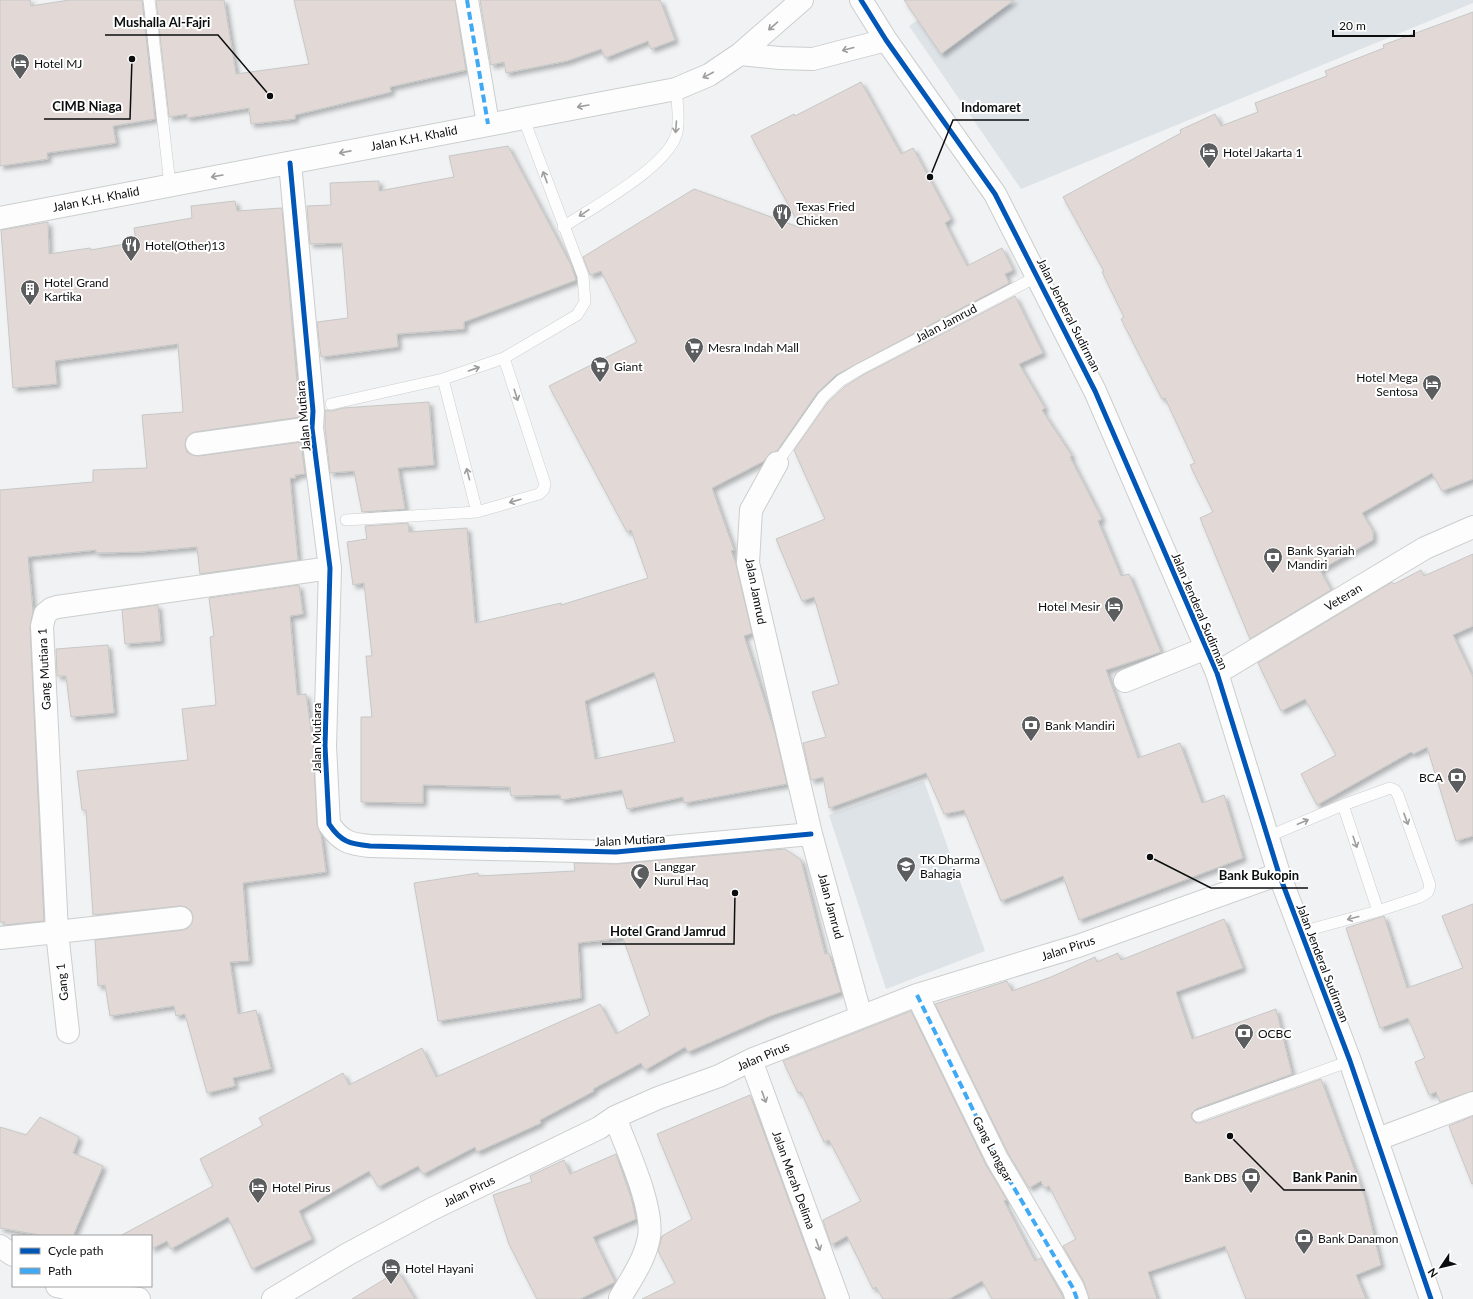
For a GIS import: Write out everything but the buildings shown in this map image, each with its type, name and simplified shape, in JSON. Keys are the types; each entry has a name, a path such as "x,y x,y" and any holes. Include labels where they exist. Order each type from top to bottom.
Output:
{"street":[{"path":"466,0 488,124"},
{"name":"Jalan K.H. Khalid","path":"0,218 170,185 290,164 523,117 676,89 709,75 740,54 802,0"},
{"name":"Jalan Jenderal Sudirman","path":"860,0 886,40 995,194 1095,390 1217,673 1279,874 1378,1139 1431,1299"},
{"path":"740,54 780,58 813,58 886,40"},
{"name":"Jalan Mutiara","path":"290,164 313,411 312,428 330,568 325,746 329,824 336,834 343,840 354,844 370,846 616,852 811,834"},
{"path":"197,444 312,428"},
{"name":"Jalan Jamrud","path":"777,463 752,510 748,563 811,834 861,1017"},
{"name":"Veteran","path":"1217,673 1425,548 1473,527"},
{"name":"Gang Mutiara 1","path":"57,932 42,626 45,614 51,609 57,607 330,568"},
{"path":"1125,681 1206,648"},
{"name":"Jalan Pirus","path":"273,1299 348,1254 432,1209 599,1128 615,1117 719,1076 751,1060 917,995 1078,946 1279,874"},
{"path":"0,938 181,918"},
{"name":"Gang 1","path":"57,932 68,1032"},
{"name":"Gang Langgar","path":"917,995 997,1159 1077,1299"},
{"name":"Jalan Merah Delima","path":"751,1060 838,1299"},
{"path":"1378,1139 1473,1103"},
{"path":"615,1117 648,1207 649,1237 640,1264 620,1298"},
{"path":"0,1246 12,1254"},
{"path":"61,1287 78,1291 139,1299"}],"lane":[{"path":"149,0 170,185"},
{"path":"564,227 650,168 667,152 677,132 676,89"},
{"path":"331,404 443,379 504,358 577,316 585,302 583,276 523,117"},
{"name":"Jalan Jamrud","path":"777,463 823,397 840,381 860,369 1038,276"},
{"path":"346,520 477,512 539,494 544,489 545,484 504,358"},
{"path":"443,379 477,512"},
{"path":"1267,837 1343,805 1390,788 1395,790 1430,886 1428,892 1420,897 1378,911 1301,932"},
{"path":"1343,805 1378,911"},
{"path":"1198,1116 1350,1061"}],"shaded area":[{"path":"946,0 1473,0 1473,3 1021,189 909,26"},
{"name":"TK Dharma Bahagia","path":"924,781 985,951 886,989 829,815"}],"marked path":[{"path":"467,0 488,124"},
{"path":"917,995 997,1159 1073,1288 1077,1299"}],"cycle path":[{"path":"861,0 886,40 995,194 1095,391 1217,673 1279,874 1350,1061 1431,1299"},
{"path":"290,163 313,411 312,428 330,568 325,746 329,824 333,830 346,841 370,846 616,852 811,834"}],"place":[{"name":"CIMB Niaga","path":"132,59"},
{"name":"Hotel MJ","path":"20,80"},
{"name":"Mushalla Al-Fajri","path":"270,96"},
{"name":"Hotel Jakarta 1","path":"1209,169"},
{"name":"Indomaret","path":"930,177"},
{"name":"Texas Fried Chicken","path":"782,230"},
{"name":"Hotel(Other)13","path":"131,262"},
{"name":"Hotel Grand Kartika","path":"30,306"},
{"name":"Mesra Indah Mall","path":"694,364"},
{"name":"Giant","path":"600,383"},
{"name":"Hotel Mega Sentosa","path":"1432,401"},
{"name":"Bank Syariah Mandiri","path":"1273,574"},
{"name":"Hotel Mesir","path":"1114,623"},
{"name":"Bank Mandiri","path":"1031,742"},
{"name":"BCA","path":"1457,794"},
{"name":"Bank Bukopin","path":"1150,857"},
{"name":"TK Dharma Bahagia","path":"906,883"},
{"name":"Langgar Nurul Haq","path":"640,890"},
{"name":"Hotel Grand Jamrud","path":"735,893"},
{"name":"OCBC","path":"1244,1050"},
{"name":"Bank Panin","path":"1230,1136"},
{"name":"Bank DBS","path":"1251,1194"},
{"name":"Hotel Pirus","path":"258,1204"},
{"name":"Bank Danamon","path":"1304,1255"},
{"name":"Hotel Hayani","path":"391,1285"}]}
